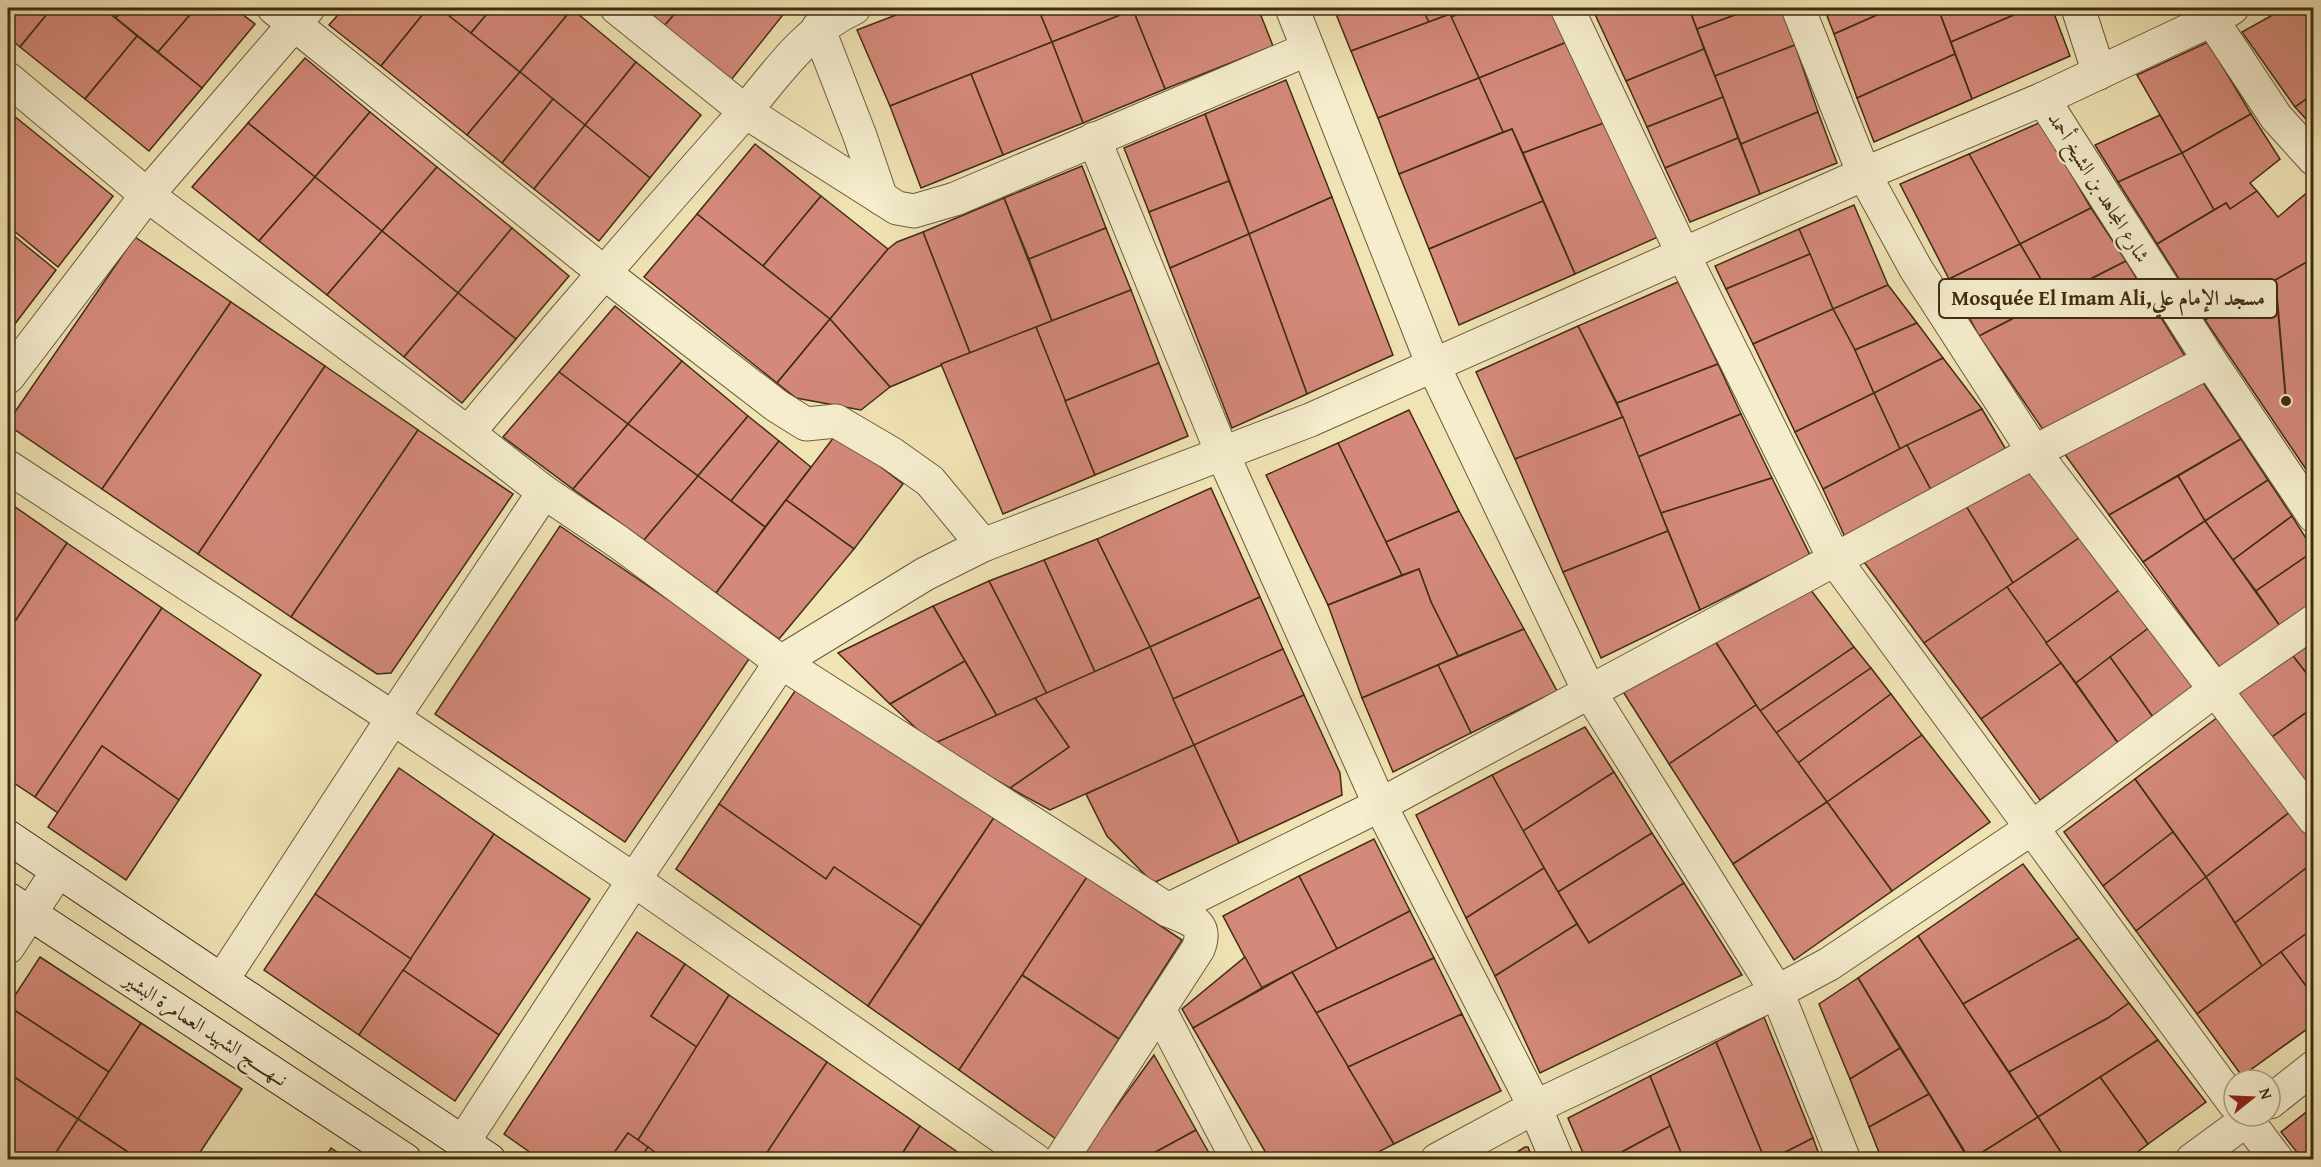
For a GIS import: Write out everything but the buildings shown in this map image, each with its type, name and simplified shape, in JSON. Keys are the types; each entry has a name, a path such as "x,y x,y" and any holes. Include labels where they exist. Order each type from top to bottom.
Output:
{"street":[{"path":"616,8 746,112 897,208 914,212 1308,49"},
{"path":"468,433 603,272 746,112 789,57 818,28 854,8"},
{"path":"1292,8 1432,365 1589,691 1777,992 1844,1160"},
{"path":"1567,8 1683,254 1835,560 2032,828 2222,1076"},
{"path":"1798,8 1864,174 1916,269 2034,452 2313,819"},
{"path":"2078,8 2099,73"},
{"path":"8,837 476,1151 479,1115 634,880 782,662 925,574 983,545 1310,420 1864,174 2043,99 2099,73 2216,11 2277,117 2313,159"},
{"path":"8,377 147,195 292,13 603,272 777,406 806,424 836,422 892,454 930,481 983,545"},
{"path":"818,28 860,136 881,198"},
{"path":"8,79 147,195 544,492 782,662 1168,910 1194,921 1201,928 1202,939 1061,1160"},
{"name":"شارع المجاهد بن الشيخ أحمد","path":"2043,99 2210,361 2313,516"},
{"path":"1094,139 1223,455 1380,805 1535,1107 1557,1160"},
{"path":"1168,910 1380,805 2034,452 2210,361"},
{"path":"8,467 393,718 634,880 1035,1160"},
{"path":"222,980 544,492"},
{"path":"1437,1160 1535,1107 1777,992 1829,964 2032,828 2215,690 2313,621"},
{"path":"8,947 19,906 58,871"},
{"name":"نــهـــــج الشهيد العمامرة البشير","path":"19,906 405,1160"},
{"path":"1159,1009 1238,1160"},
{"path":"2282,1088 2313,1067"},
{"path":"2192,1160 2229,1128"},
{"path":"2259,1128 2277,1160"}],"place":[{"name":"Mosquée El Imam Ali,مسجد الإمام علي","path":"2286,401"}]}
